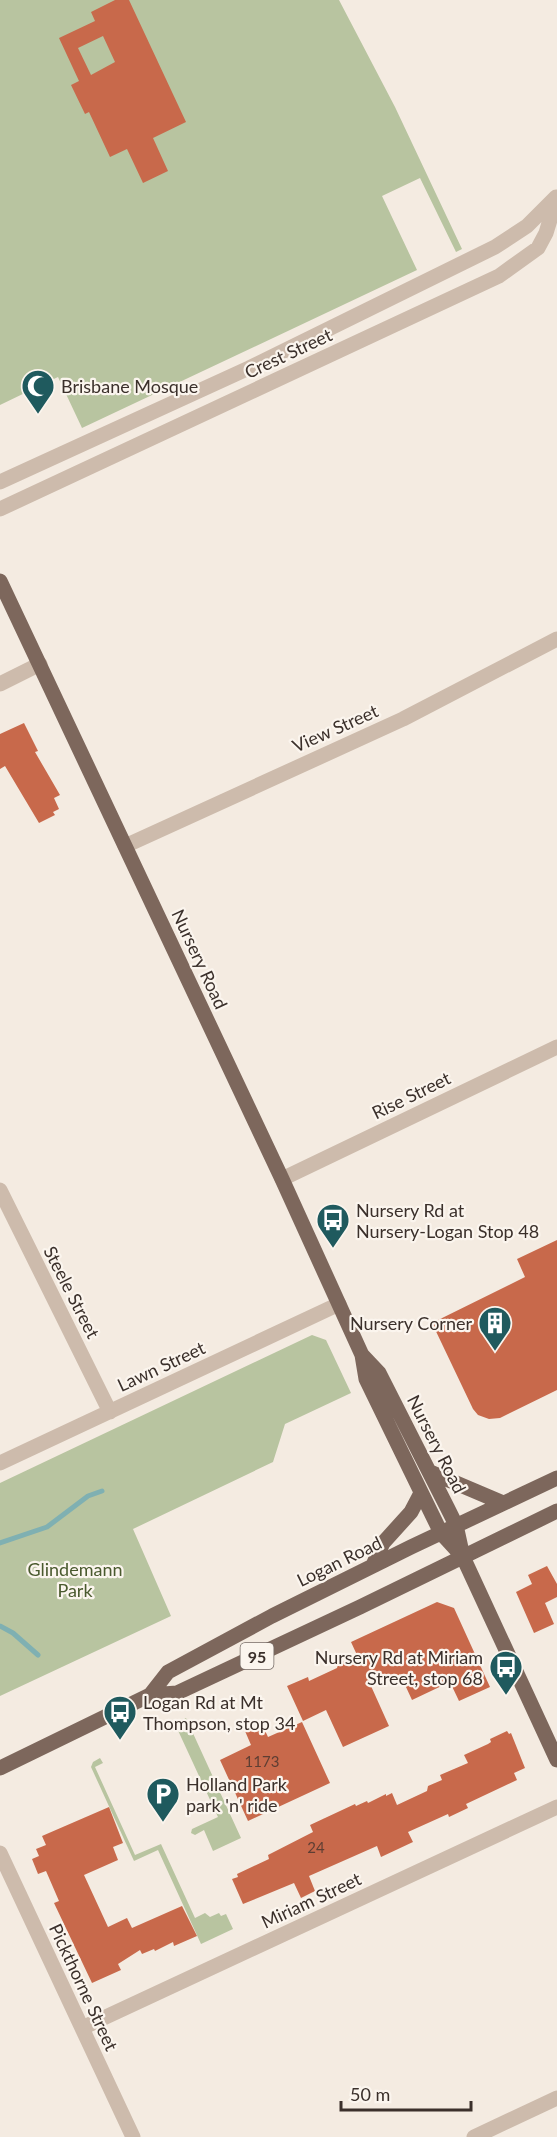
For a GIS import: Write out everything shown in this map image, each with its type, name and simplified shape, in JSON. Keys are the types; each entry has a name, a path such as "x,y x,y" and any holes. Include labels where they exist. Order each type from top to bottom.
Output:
{"main road":[{"name":"Nursery Road","path":"0,581 282,1179 362,1355 366,1379 441,1533 462,1557"},
{"name":"Nursery Road","path":"362,1355 379,1373 456,1525 462,1557 557,1760"},
{"path":"430,1472 503,1503"},
{"name":"Logan Road","path":"150,1695 168,1672 272,1616 373,1565 557,1478"},
{"path":"373,1565 383,1543 411,1512 421,1493"},
{"name":"Logan Road","path":"0,1768 150,1695 177,1693 557,1511"}],"street":[{"name":"Crest Street","path":"0,482 249,368 495,247 527,226 557,197"},
{"name":"Crest Street","path":"0,509 499,276 552,237 557,197"},
{"path":"527,226 552,237"},
{"name":"View Street","path":"125,846 403,719 557,639"},
{"path":"0,684 40,664"},
{"name":"Rise Street","path":"282,1179 557,1047"},
{"name":"Steele Street","path":"2,1200 110,1412"},
{"name":"Lawn Street","path":"0,1463 339,1304"},
{"name":"Miriam Street","path":"82,2028 557,1807"},
{"name":"Pickthorne Street","path":"0,1853 133,2137"},
{"path":"474,2137 557,2098"}],"green space":[{"path":"0,0 339,0 395,107 462,249 456,252 420,178 382,196 417,270 82,428 58,377 0,405"},
{"name":"Glindemann Park","path":"312,1335 326,1340 351,1393 285,1424 273,1462 133,1529 171,1616 0,1696 0,1483"},
{"path":"186,1718 241,1838 213,1851 204,1830 195,1835 191,1833 192,1829 218,1817 175,1724"},
{"path":"100,1758 103,1763 95,1767 135,1855 161,1844 195,1918 205,1913 210,1917 219,1913 221,1916 226,1914 233,1929 201,1944 158,1850 134,1861 91,1767 93,1762"}],"building":[{"path":"115,0 129,0 186,122 153,138 168,171 143,183 127,149 110,157 89,112 85,114 71,85 79,81 59,38 95,21 91,12","holes":["103,36 115,62 91,75 78,48"]},
{"path":"24,723 38,751 35,752 60,795 54,798 59,809 53,812 55,815 39,823 5,766 0,769 0,734"},
{"name":"Nursery Corner","path":"557,1240 557,1390 500,1418 489,1419 478,1415 432,1323 525,1277 517,1259"},
{"path":"547,1566 557,1584 557,1597 545,1603 554,1624 534,1633 516,1592 532,1584 528,1575"},
{"path":"437,1602 454,1608 490,1687 459,1701 450,1682 412,1700 400,1674 397,1676 396,1674 371,1686 389,1726 343,1747 326,1710 303,1721 287,1686 308,1677 309,1681 337,1668 338,1664 357,1655 351,1642"},
{"path":"302,1722 330,1783 248,1821 220,1760 251,1745 245,1731 262,1724 268,1737"},
{"path":"507,1731 511,1733 525,1768 514,1773 517,1780 466,1804 468,1808 449,1817 448,1814 408,1832 413,1842 381,1857 377,1846 309,1876 315,1891 301,1898 294,1883 243,1904 232,1879 238,1877 237,1874 269,1859 268,1855 313,1832 310,1825 355,1804 356,1806 367,1801 368,1803 386,1794 386,1796 392,1793 397,1805 427,1791 428,1786 442,1780 440,1775 468,1763 464,1755 488,1744 491,1742 490,1739"},
{"path":"109,1807 123,1843 113,1847 118,1860 84,1875 108,1927 127,1918 132,1928 182,1906 197,1936 174,1946 173,1942 155,1951 154,1949 142,1954 140,1950 118,1964 121,1970 92,1983 54,1903 59,1901 46,1871 38,1874 32,1859 39,1856 36,1849 46,1845 42,1836"}],"waterway":[{"path":"0,1543 47,1527 88,1496 102,1491"},
{"path":"0,1626 13,1633 38,1655"}],"place":[{"name":"Brisbane Mosque","path":"38,415"},
{"name":"Nursery Rd at Nursery-Logan Stop 48","path":"333,1249"},
{"name":"Nursery Corner","path":"495,1352"},
{"name":"Nursery Rd at Miriam Street, stop 68","path":"506,1696"},
{"name":"Logan Rd at Mt Thompson, stop 34","path":"120,1741"},
{"name":"Holland Park park 'n' ride","path":"163,1823"}]}
